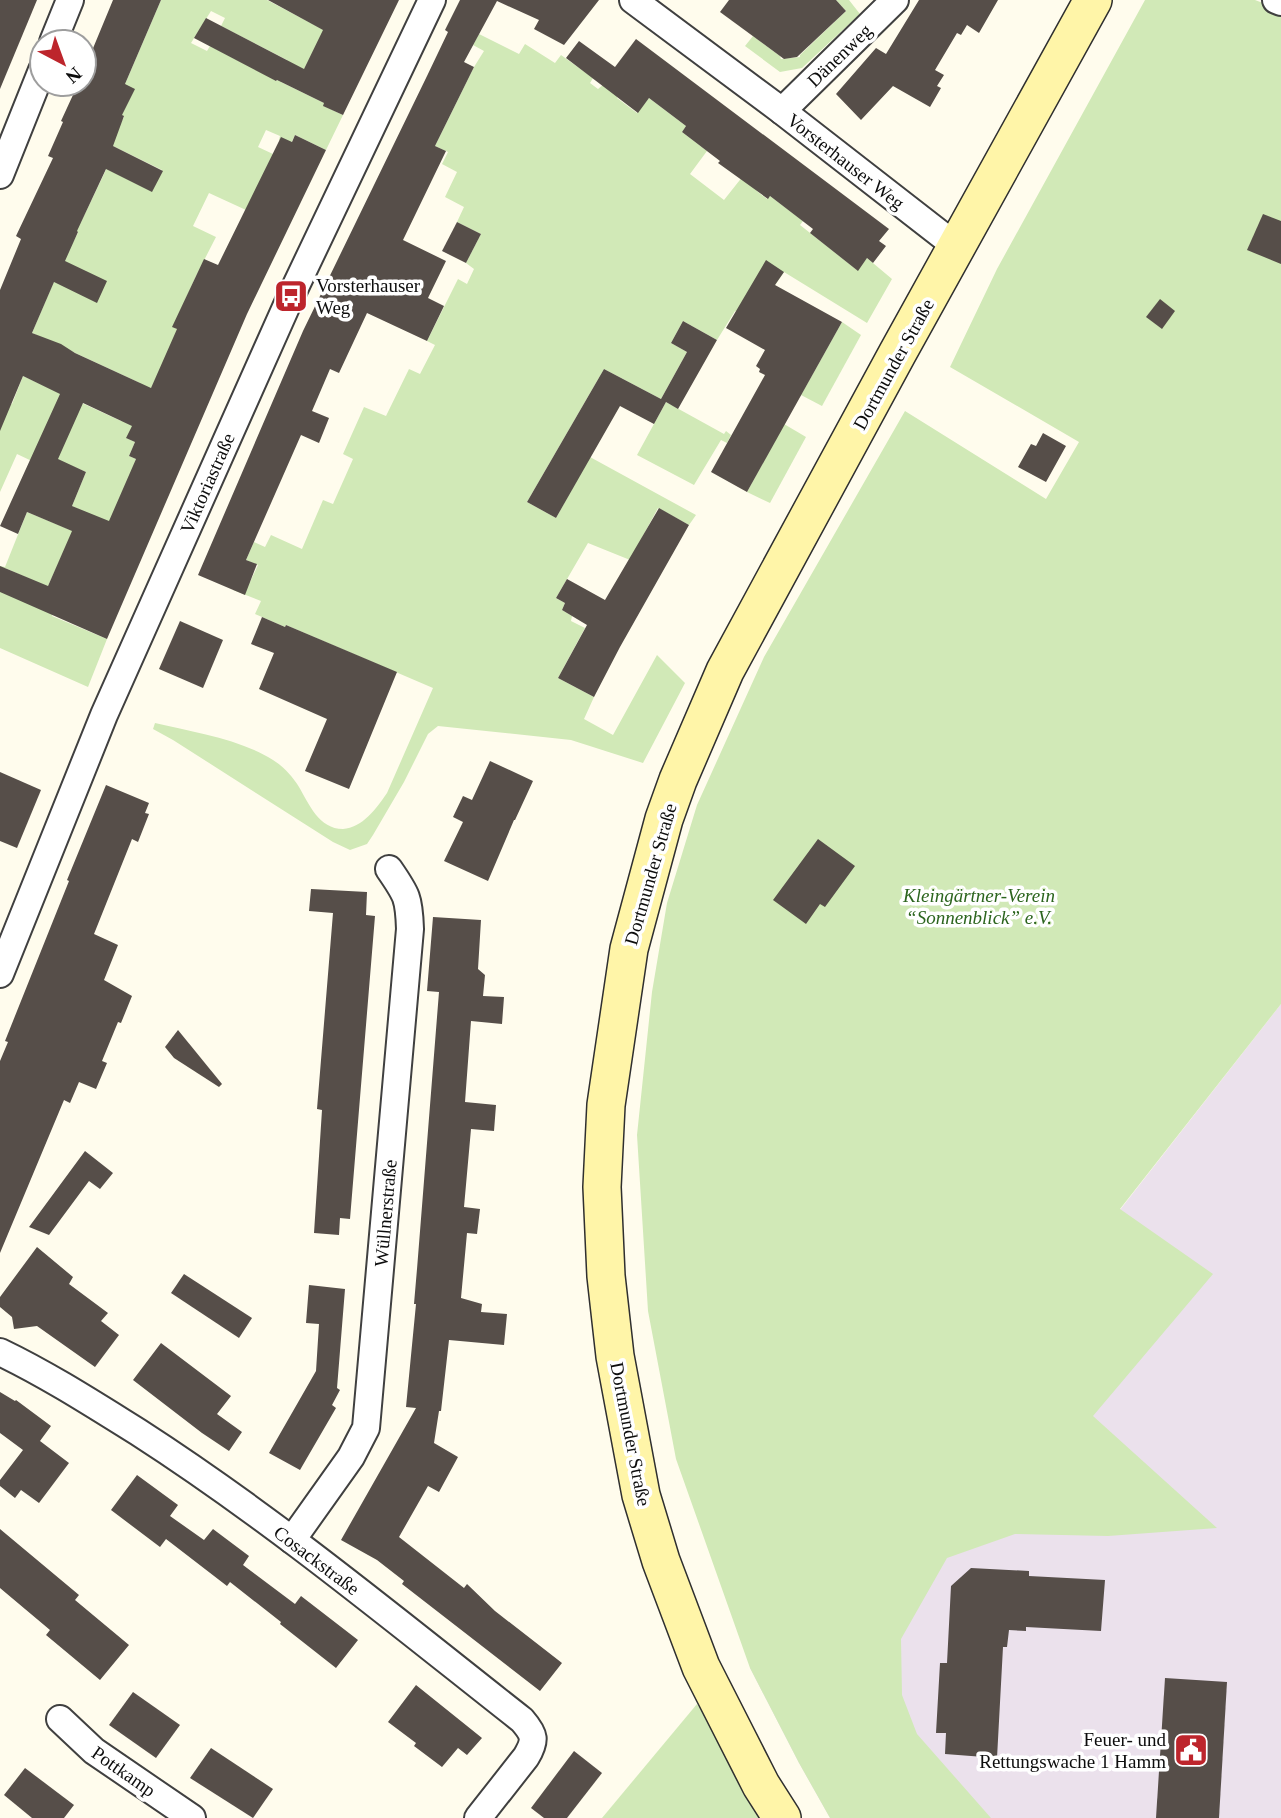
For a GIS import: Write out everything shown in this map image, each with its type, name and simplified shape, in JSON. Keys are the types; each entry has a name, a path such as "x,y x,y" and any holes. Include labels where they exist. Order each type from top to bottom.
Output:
{"main road":[{"name":"Dortmunder Straße","path":"782,1818 761,1785 701,1667 661,1561 641,1495 615,1356 606,1276 602,1186 606,1105 629,949 664,819 725,671 1093,0"}],"street":[{"path":"59,28 70,0"},
{"name":"Viktoriastraße","path":"0,974 104,715 291,296 432,0"},
{"name":"Vorsterhauser Weg","path":"633,0 957,247"},
{"name":"Dänenweg","path":"782,111 895,0"},
{"path":"1276,0 1281,2"},
{"path":"0,175 31,98"},
{"name":"Wüllnerstraße","path":"292,1540 351,1457 366,1428 410,929 405,892 389,869"},
{"name":"Cosackstraße","path":"0,1352 84,1399 189,1465 292,1540 522,1720 533,1738 532,1747 478,1818"},
{"name":"Pottkamp","path":"60,1719 94,1751 192,1818"}],"shaded area":[{"path":"1281,1004 1281,1818 830,1818 750,1668 1008,1353"}],"green space":[{"path":"161,0 267,0 324,30 300,77 285,75 281,82 343,115 326,150 295,135 290,145 279,140 280,136 266,130 258,147 273,154 246,210 209,193 193,226 216,237 173,327 185,333 158,374 127,438 135,442 129,456 136,459 114,526 72,506 86,472 67,464 36,463 17,454 0,492 0,399 12,404 23,376 121,421 140,383 32,333 63,260 78,233 72,229 81,222 115,151 152,191 162,170 109,144 124,117 117,113 125,84","holes":["211,11 225,18 221,26 287,60 277,81 210,46 207,51 191,43"]},
{"path":"836,0 849,0 860,14 802,68 780,72 745,46 753,36 781,59 800,57 846,11"},
{"name":"Kleingärtner-Verein “Sonnenblick” e.V.","path":"1145,0 1255,0 1281,10 1281,1004 1120,1209 1213,1274 1093,1416 1217,1528 1108,1536 1015,1534 947,1558 901,1639 902,1695 917,1734 991,1818 830,1818 750,1668 676,1459 648,1311 637,1135 652,992 667,903 697,805 764,657 905,411 1046,499 1079,442 950,367 997,269"},
{"path":"479,34 519,54 525,44 555,63 561,55 593,78 590,83 598,89 604,84 637,113 649,98 686,126 682,132 707,151 690,174 724,200 743,176 767,199 770,196 803,221 800,225 857,270 867,258 892,279 867,323 784,272 751,320 735,311 717,340 683,321 671,343 687,352 661,399 604,369 527,502 556,518 590,457 696,515 689,525 658,508 638,545 640,564 588,543 556,598 565,603 562,610 572,616 571,621 585,628 558,678 594,697 584,719 613,735 657,655 685,683 643,763 571,740 438,726 428,734 404,782 367,844 350,850 153,729 155,723 216,737 246,747 277,762 297,783 321,820 335,828 350,828 363,821 387,793 433,688 255,614 261,601 233,590 250,582 258,565 246,560 254,542 265,547 271,535 302,549 323,500 333,504 353,459 343,454 364,407 386,416 409,369 420,374 435,345 427,341 458,279 467,284 474,269 466,263 481,234 457,222 464,207 445,197 457,172 442,164 448,152 435,146 484,51 473,45"},
{"path":"842,322 861,335 822,406 801,395"},
{"path":"666,402 724,434 726,431 731,435 727,443 721,440 694,485 637,455"},
{"path":"784,424 806,437 770,503 747,492"},
{"path":"27,512 73,531 48,586 62,593 52,616 107,639 88,687 0,648 0,592 30,579 5,568 0,578 0,566 5,567"},
{"path":"697,1704 734,1759 768,1818 602,1818"}],"building":[{"path":"0,0 37,0 0,89"},
{"path":"113,0 161,0 125,84 135,89 122,115 124,116 113,146 163,171 152,192 106,169 65,261 107,281 97,303 54,282 32,333 61,344 151,388 177,329 172,327 204,259 218,265 281,137 292,142 295,135 326,150 247,314 107,639 0,592 0,566 48,586 72,531 27,512 18,534 0,526 60,394 23,376 0,431 0,290 21,239 16,236 53,158 48,156 63,122 61,121 72,98 98,98 98,36","holes":["83,403 132,426 126,438 135,442 129,456 136,459 109,521 72,506 86,472 58,459"]},
{"path":"268,0 399,0 343,115 194,38 206,18 304,69 323,30"},
{"path":"460,0 599,0 564,45 534,29 539,20 497,1 464,62 474,67 435,146 446,151 403,240 446,261 428,298 444,306 427,341 367,313 339,373 330,369 312,411 329,418 319,443 301,435 246,560 257,564 245,595 198,575 303,331 448,32 445,30"},
{"path":"729,0 836,0 846,11 797,57 784,59 720,12"},
{"path":"919,0 998,0 979,33 967,25 961,35 957,33 935,70 944,75 937,86 941,88 930,107 893,86 861,120 836,94 876,48 886,54"},
{"path":"636,39 889,229 879,241 886,246 873,263 867,258 858,271 810,233 813,229 770,196 768,199 718,163 720,161 682,132 686,126 649,98 638,113 566,58 579,41 615,67"},
{"path":"1263,214 1281,221 1281,264 1247,250"},
{"path":"457,222 481,234 466,263 442,251"},
{"path":"766,260 784,272 775,285 842,322 747,492 711,472 765,375 759,372 760,369 756,366 765,350 726,328"},
{"path":"1160,299 1175,311 1162,329 1146,317"},
{"path":"683,321 717,340 678,409 666,402 654,424 620,406 556,518 527,502 604,369 661,399 687,352 671,343"},
{"path":"1043,433 1066,446 1046,482 1018,467 1031,444 1036,446"},
{"path":"659,508 689,525 594,697 558,678 587,625 562,610 565,603 556,598 567,579 605,600"},
{"path":"262,617 397,672 349,789 305,771 327,719 259,689 274,653 251,644"},
{"path":"180,621 223,640 203,688 159,669"},
{"path":"490,761 533,781 488,881 444,861 463,822 453,817 463,796 472,800"},
{"path":"0,772 41,790 17,848 0,841"},
{"path":"106,785 149,803 145,813 149,814 138,842 132,839 94,934 118,945 104,980 132,996 102,1061 107,1063 96,1089 79,1082 70,1103 64,1100 0,1253 0,1061 8,1042 5,1041"},
{"path":"818,839 855,866 825,907 820,904 806,924 773,900"},
{"path":"311,889 367,892 366,915 375,916 350,1219 340,1218 339,1235 314,1233 322,1110 317,1109 333,913 309,911"},
{"path":"433,917 481,920 478,969 485,975 483,996 504,997 502,1024 471,1021 465,1102 496,1105 494,1131 471,1129 464,1207 480,1209 477,1234 467,1233 461,1298 482,1304 481,1312 507,1314 504,1345 449,1340 441,1411 434,1443 458,1457 439,1492 428,1486 399,1537 464,1588 467,1584 495,1611 562,1663 540,1691 402,1584 404,1581 377,1560 341,1540 416,1408 406,1407 439,992 427,991"},
{"path":"178,1030 222,1084 219,1087 174,1058 165,1047"},
{"path":"85,1151 113,1173 100,1189 89,1181 49,1235 29,1227"},
{"path":"37,1247 73,1277 69,1284 108,1313 101,1321 119,1335 95,1367 37,1326 14,1329 12,1317 0,1307 0,1297"},
{"path":"184,1274 252,1318 239,1338 171,1293"},
{"path":"309,1285 345,1289 337,1388 340,1390 332,1405 336,1408 300,1470 269,1453 316,1371 319,1324 306,1323"},
{"path":"161,1343 231,1396 217,1414 242,1432 229,1451 133,1380"},
{"path":"0,1392 16,1400 51,1426 40,1441 69,1463 39,1503 21,1490 15,1498 0,1486 0,1480 23,1450 0,1433"},
{"path":"137,1475 178,1505 170,1516 204,1540 213,1529 249,1556 243,1565 295,1604 301,1596 358,1640 336,1668 230,1582 227,1586 166,1539 160,1547 111,1510"},
{"path":"0,1529 79,1595 75,1600 129,1645 100,1680 46,1635 50,1630 0,1588"},
{"path":"971,1568 1029,1571 1029,1576 1105,1580 1101,1631 1026,1627 1026,1631 1009,1630 1007,1647 1003,1647 997,1758 945,1754 946,1733 936,1733 940,1663 947,1663 951,1586"},
{"name":"Feuer- und Rettungswache 1 Hamm","path":"1165,1678 1227,1682 1219,1818 1156,1818"},
{"path":"416,1685 482,1738 467,1755 458,1748 442,1767 388,1722"},
{"path":"133,1692 180,1725 156,1758 109,1725"},
{"path":"211,1748 273,1789 253,1818 190,1778"},
{"path":"574,1751 602,1773 567,1818 544,1818 531,1808"},
{"path":"25,1768 74,1805 64,1818 32,1818 4,1795"}],"place":[{"name":"Vorsterhauser Weg","path":"291,296"},
{"name":"Feuer- und Rettungswache 1 Hamm","path":"1191,1750"}]}
